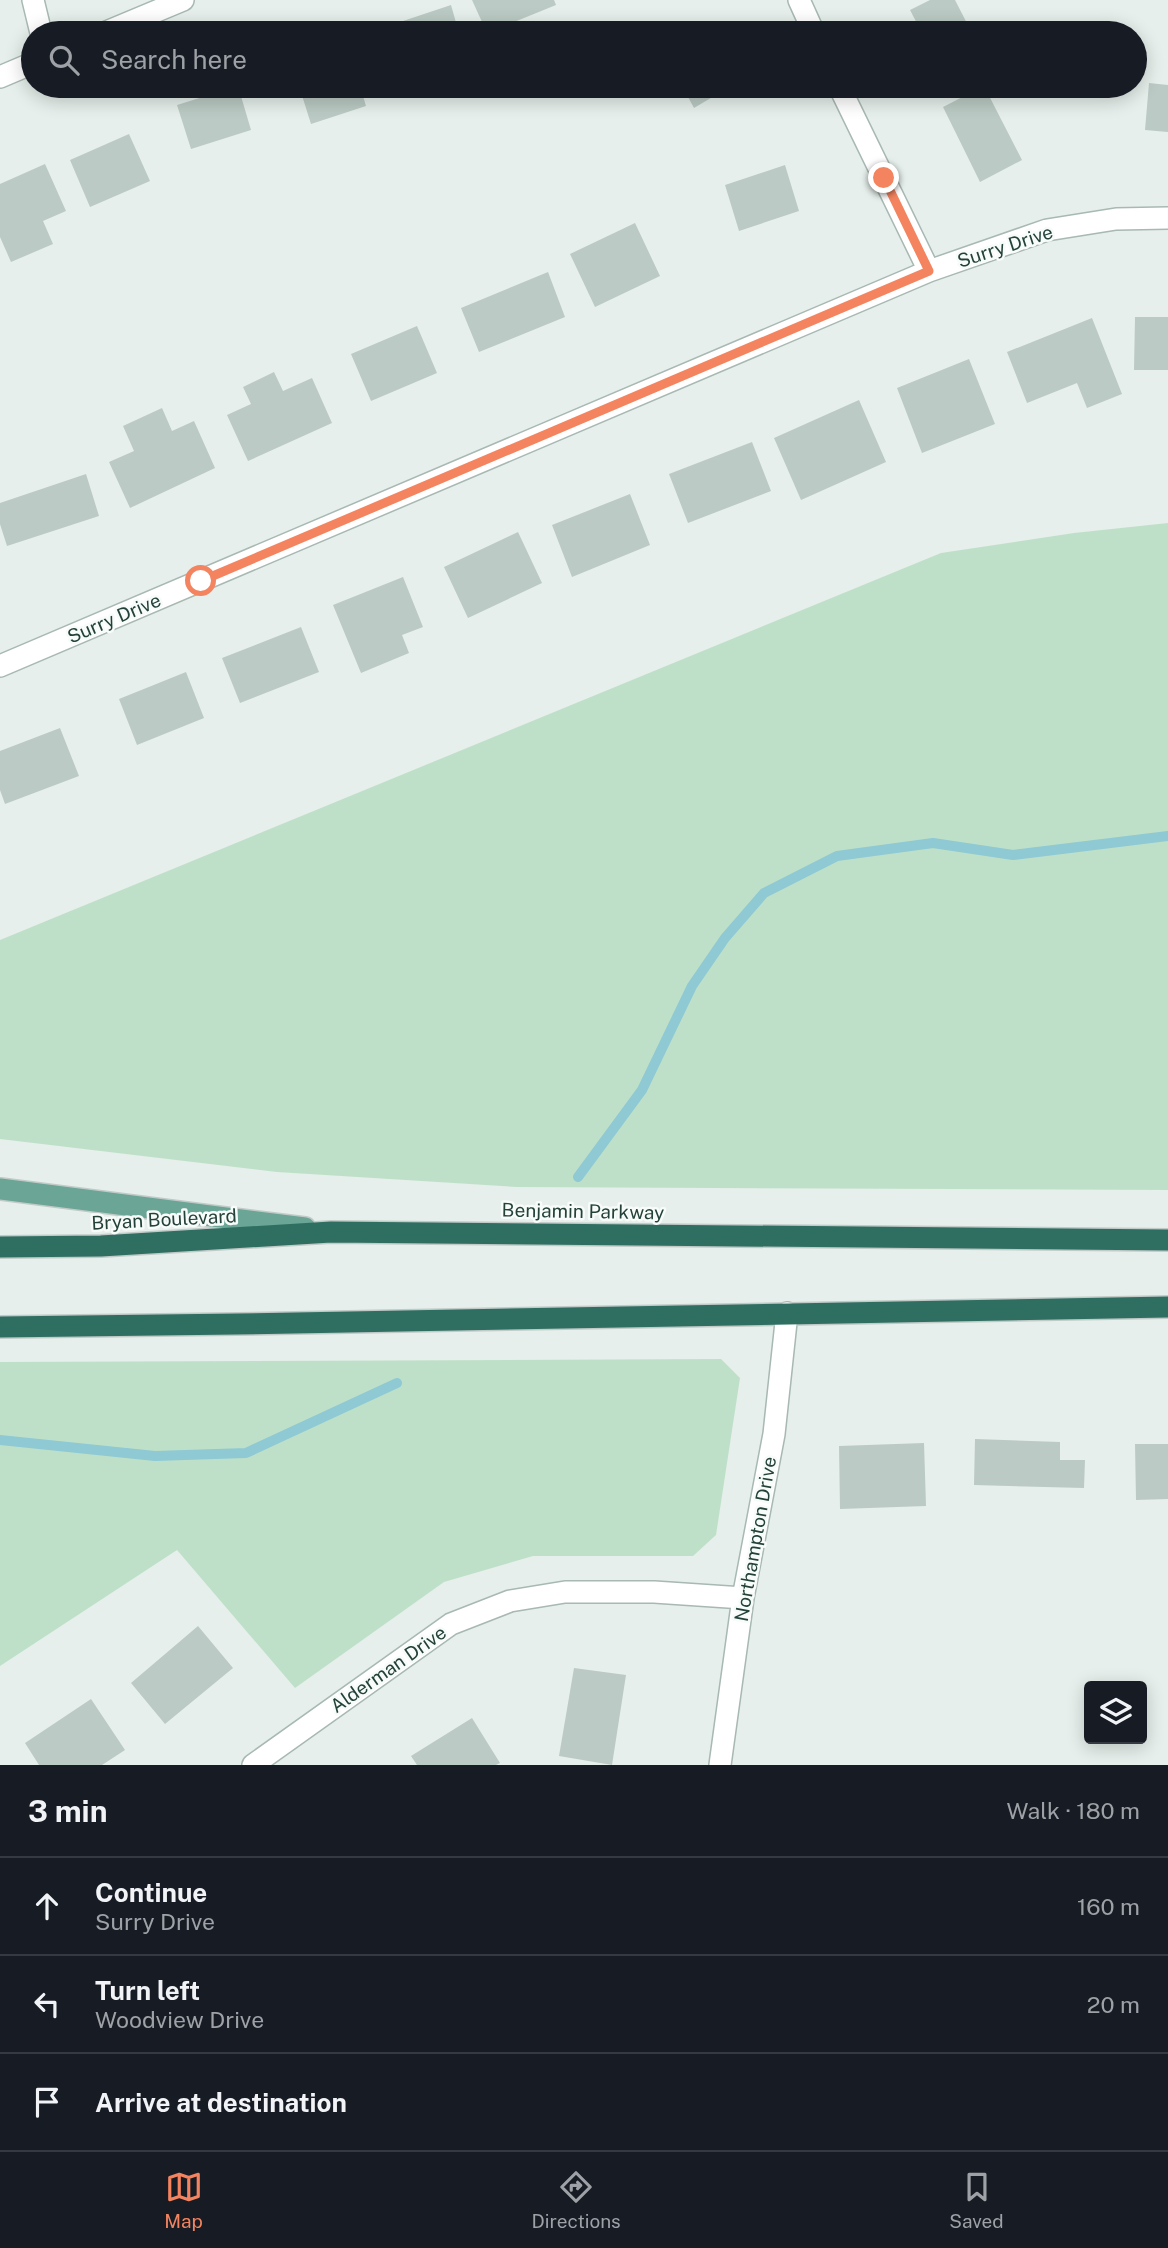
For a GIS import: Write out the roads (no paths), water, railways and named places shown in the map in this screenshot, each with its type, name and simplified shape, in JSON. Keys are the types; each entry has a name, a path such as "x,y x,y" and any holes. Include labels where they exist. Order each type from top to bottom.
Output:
{"highway":[{"name":"Benjamin Parkway","path":"331,1232 1168,1240"},
{"name":"Bryan Boulevard","path":"0,1247 101,1246 331,1232"},
{"path":"0,1326 1168,1307"}],"main road":[{"name":"Benjamin Parkway","path":"0,1189 331,1232"}],"street":[{"path":"33,0 38,21"},
{"path":"133,21 183,0"},
{"path":"799,0 809,21"},
{"path":"0,77 21,68"},
{"path":"845,98 929,271"},
{"name":"Surry Drive","path":"0,666 929,271 1047,230 1116,219 1168,218"},
{"name":"Northampton Drive","path":"720,1765 743,1598 774,1434 786,1314"},
{"name":"Alderman Drive","path":"253,1765 451,1624 510,1601 565,1592 654,1592 743,1598"}],"waterway":[{"path":"578,1177 642,1090 692,986 725,938 764,893 837,856 933,843 1013,855 1168,836"},
{"path":"0,1440 155,1456 246,1453 397,1383"}]}
